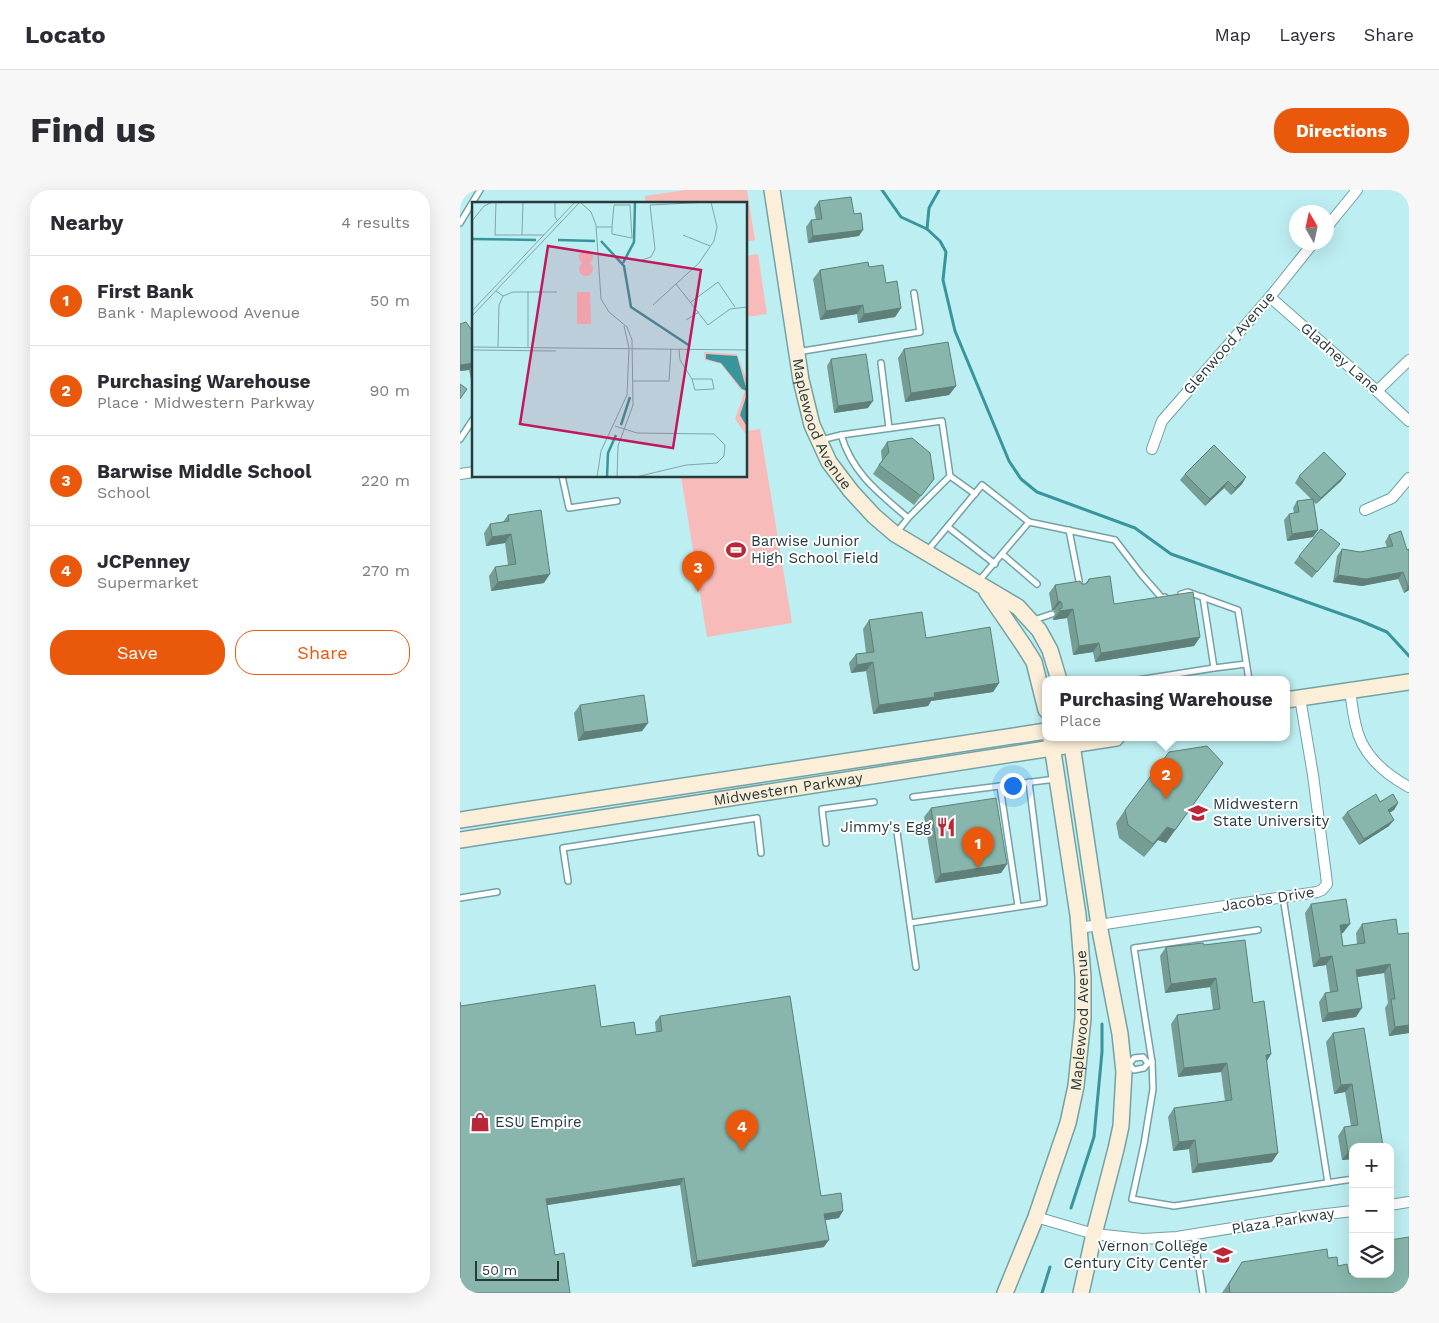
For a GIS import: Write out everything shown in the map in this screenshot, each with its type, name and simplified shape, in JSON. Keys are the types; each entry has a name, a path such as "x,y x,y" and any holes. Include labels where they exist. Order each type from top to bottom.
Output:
{"street":[{"name":"Maplewood Avenue","path":"772,190 801,380 812,425 829,462 851,491 874,516 895,534 1018,607 1039,630 1050,650 1058,676"},
{"path":"1334,218 1357,190"},
{"name":"Glenwood Avenue","path":"1152,448 1162,422 1270,297 1308,250"},
{"name":"Gladney Lane","path":"1270,297 1409,421"},
{"path":"1377,391 1409,360"},
{"path":"1365,510 1392,498 1409,478"},
{"name":"Maplewood Avenue","path":"981,586 1034,662 1042,694"},
{"path":"1293,699 1409,682"},
{"path":"1350,691 1356,728 1368,753 1386,773 1409,787"},
{"name":"Jacobs Drive","path":"1079,928 1322,890 1327,884 1313,775 1293,699"},
{"name":"Midwestern Parkway","path":"460,820 1042,732"},
{"name":"Maplewood Avenue","path":"1071,741 1099,925 1126,1064 1121,1126 1081,1293"},
{"name":"Midwestern Parkway","path":"460,840 791,788 1071,741"},
{"name":"Maplewood Avenue","path":"1005,1293 1036,1217 1068,1123 1076,1086 1082,1018 1083,976 1079,928 1052,743"},
{"path":"788,770 791,788"},
{"path":"524,811 527,829"},
{"path":"1394,1204 1409,1202"},
{"name":"Plaza Parkway","path":"1036,1217 1094,1234 1143,1239 1194,1235 1349,1211"}],"lane":[{"path":"473,202 480,190"},
{"path":"460,223 472,203"},
{"path":"797,352 920,332 914,294"},
{"path":"881,363 889,428"},
{"path":"819,440 840,435 942,420 950,476 975,494"},
{"path":"460,439 472,421"},
{"path":"840,435 846,452 868,483 908,518"},
{"path":"895,534 908,518 950,476"},
{"path":"562,478 569,508 617,501"},
{"path":"926,553 982,486 1029,522 1115,540 1162,598 1188,592 1238,610 1248,676"},
{"path":"981,586 1002,554 1029,522"},
{"path":"948,527 995,564"},
{"path":"1069,530 1079,582 1078,589"},
{"path":"1002,554 1037,584"},
{"path":"1203,596 1214,668"},
{"path":"1031,621 1052,614"},
{"path":"1163,676 1246,664"},
{"path":"913,797 1057,779"},
{"path":"910,923 1044,903 1029,782"},
{"path":"1000,786 1018,906"},
{"path":"826,843 822,808 874,802"},
{"path":"568,882 563,848 757,818 761,853"},
{"path":"897,832 916,968"},
{"path":"460,898 497,892"},
{"path":"1282,897 1328,1183"},
{"path":"1258,930 1134,948 1153,1090 1132,1199 1174,1206 1349,1180"},
{"path":"1143,1057 1150,1062 1144,1068 1134,1070 1126,1064 1134,1058 1143,1057"},
{"path":"1194,1235 1203,1293"}],"shaded area":[{"path":"685,190 747,190 755,240 748,242 748,202 646,202 645,196"},
{"path":"758,254 767,314 748,317 748,256"},
{"name":"Barwise Junior High School Field","path":"760,429 792,623 707,637 681,478 748,478 748,431"}],"building":[{"path":"851,197 854,214 861,213 863,230 813,236 811,220 822,219 819,201"},
{"path":"868,262 869,267 883,265 886,283 897,281 901,308 864,314 863,305 826,311 820,270"},
{"path":"466,322 472,330 472,363 460,365 460,324"},
{"path":"948,342 956,386 911,393 904,349"},
{"path":"866,354 873,401 838,406 831,359"},
{"path":"460,384 467,389 460,399"},
{"path":"912,438 930,453 934,479 921,496 879,465 889,452 887,442"},
{"path":"1214,445 1246,477 1235,488 1228,481 1210,499 1185,474"},
{"path":"1324,452 1346,474 1321,498 1299,476"},
{"path":"1313,499 1318,530 1292,534 1289,514 1299,512 1297,501"},
{"path":"541,510 550,574 498,582 495,567 516,564 511,534 492,537 490,524 509,521 508,515"},
{"path":"1321,529 1340,544 1317,572 1299,556"},
{"path":"1401,531 1407,550 1409,549 1409,586 1403,572 1366,579 1338,575 1342,549 1360,552 1393,546 1389,535"},
{"path":"1110,576 1114,604 1193,592 1200,637 1101,653 1099,643 1079,646 1073,609 1060,611 1059,609 1062,608 1062,604 1058,601 1055,585 1080,581 1082,584 1085,584 1089,579"},
{"path":"922,612 926,638 990,627 999,683 934,693 935,697 879,705 873,662 857,665 856,654 874,652 869,620"},
{"path":"644,695 648,723 584,732 580,705"},
{"path":"1207,746 1223,763 1175,830 1167,827 1153,844 1128,825 1125,810 1169,752"},
{"path":"1376,794 1380,802 1393,794 1398,803 1388,810 1394,820 1364,839 1347,812"},
{"path":"996,798 1007,864 941,874 931,808"},
{"path":"1346,899 1350,924 1340,925 1343,946 1365,943 1362,924 1396,919 1398,934 1409,933 1409,1025 1395,1027 1391,999 1395,999 1390,964 1356,970 1362,1008 1328,1013 1325,993 1338,991 1332,956 1320,958 1311,904"},
{"path":"1245,940 1253,1003 1264,1001 1271,1054 1266,1055 1278,1153 1198,1164 1195,1140 1179,1142 1174,1108 1232,1100 1227,1063 1184,1068 1177,1015 1220,1009 1216,978 1171,984 1166,947"},
{"path":"595,985 601,1027 634,1022 636,1035 662,1031 660,1016 790,996 821,1196 841,1193 843,1211 824,1214 829,1240 697,1261 684,1178 546,1199 555,1255 564,1253 570,1293 460,1293 460,1002 461,1006"},
{"path":"1364,1028 1383,1143 1349,1143 1348,1152 1344,1127 1358,1125 1352,1084 1341,1085 1333,1033"},
{"path":"1409,1237 1409,1293 1230,1293 1229,1284 1242,1262 1327,1249 1328,1258 1337,1257 1338,1266 1347,1264 1349,1278 1394,1278 1394,1239"}],"waterway":[{"path":"882,190 901,217 927,229 940,241 946,252 943,280 955,331 1009,461 1021,479 1037,492 1135,528 1171,554 1361,621 1387,632 1409,656"},
{"path":"927,229 929,208 939,190"},
{"path":"1071,1208 1094,1137 1102,1052 1102,1024"},
{"path":"1042,1293 1050,1267"}],"place":[{"name":"Barwise Junior High School Field","path":"736,550"},
{"name":"Barwise Middle School","path":"698,592"},
{"name":"Purchasing Warehouse","path":"1166,799"},
{"name":"Midwestern State University","path":"1198,813"},
{"name":"Jimmy's Egg","path":"946,827"},
{"name":"First Bank","path":"978,868"},
{"name":"ESU Empire","path":"480,1122"},
{"name":"JCPenney","path":"742,1151"},
{"name":"Vernon College Century City Center","path":"1223,1255"}]}
